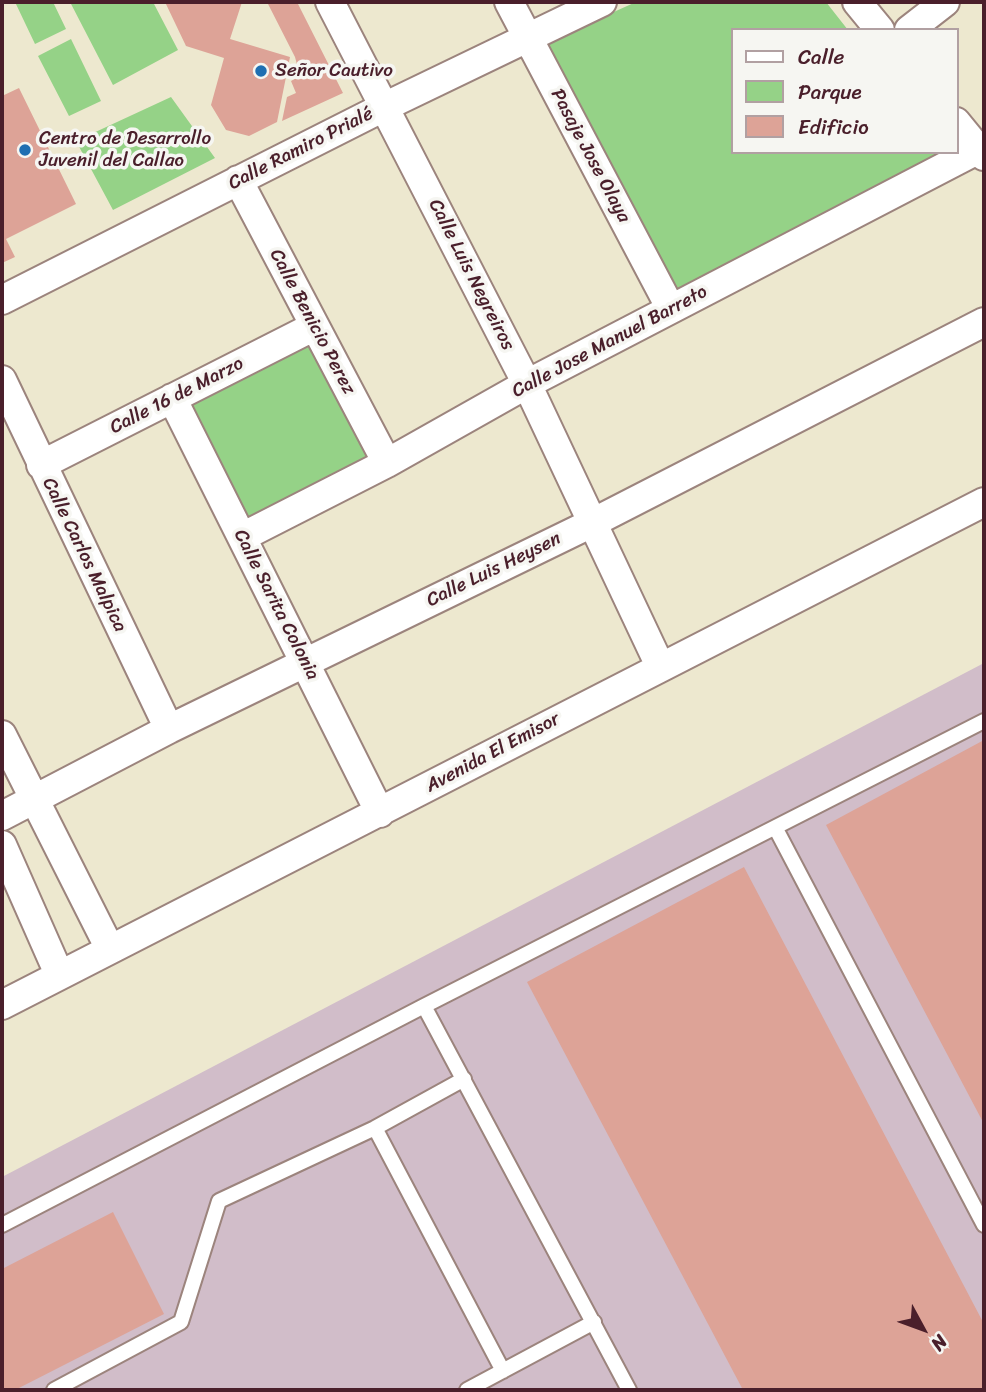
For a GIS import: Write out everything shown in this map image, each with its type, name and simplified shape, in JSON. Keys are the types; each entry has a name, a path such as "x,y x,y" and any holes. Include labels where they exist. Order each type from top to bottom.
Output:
{"street":[{"name":"Calle Luis Negreiros","path":"330,2 527,384 660,666"},
{"name":"Pasaje Jose Olaya","path":"509,2 671,309"},
{"name":"Calle Ramiro Prialé","path":"2,300 384,107 602,2"},
{"path":"857,2 878,28"},
{"path":"912,28 945,2"},
{"path":"958,124 981,153"},
{"name":"Calle Jose Manuel Barreto","path":"242,537 387,463 527,384 671,309 981,153"},
{"name":"Calle Benicio Perez","path":"238,180 313,327 387,463"},
{"name":"Calle 16 de Marzo","path":"40,465 313,327"},
{"name":"Calle Luis Heysen","path":"2,816 169,729 594,522 982,328"},
{"name":"Calle Carlos Malpica","path":"2,380 40,465 169,729"},
{"name":"Calle Sarita Colonia","path":"172,398 380,813"},
{"name":"Avenida El Emisor","path":"2,1005 984,502"},
{"path":"2,735 110,949"},
{"path":"2,845 60,974"}],"lane":[{"path":"2,1225 424,1006 984,721"},
{"path":"776,829 984,1225"},
{"path":"424,1006 629,1390"},
{"path":"54,1390 181,1322 219,1201 375,1128 464,1079"},
{"path":"375,1128 503,1371"},
{"path":"467,1390 594,1322"}],"shaded area":[{"path":"984,663 984,1390 2,1390 2,1177"}],"green space":[{"path":"15,2 53,2 66,29 35,44"},
{"path":"70,2 153,2 178,50 113,85"},
{"path":"636,2 826,2 846,28 730,28 730,154 943,154 949,162 674,304 540,45"},
{"path":"71,39 101,101 69,116 38,56"},
{"path":"171,97 215,158 113,210 76,141"},
{"path":"314,341 378,462 251,525 189,407"}],"building":[{"path":"165,2 242,2 230,39 290,57 277,122 249,136 226,130 211,105 224,58 186,46"},
{"path":"267,2 297,2 343,93 282,121 287,97 296,93 291,81 300,76 295,57"},
{"name":"Centro de Desarrollo Juvenil del Callao","path":"19,88 76,204 6,239 15,257 2,263 2,96"},
{"path":"984,740 984,1124 826,825"},
{"path":"744,867 984,1324 984,1390 743,1390 527,982"},
{"path":"113,1212 164,1314 15,1390 2,1390 2,1269"}],"place":[{"name":"Señor Cautivo","path":"261,71"},
{"name":"Centro de Desarrollo Juvenil del Callao","path":"25,150"}]}
